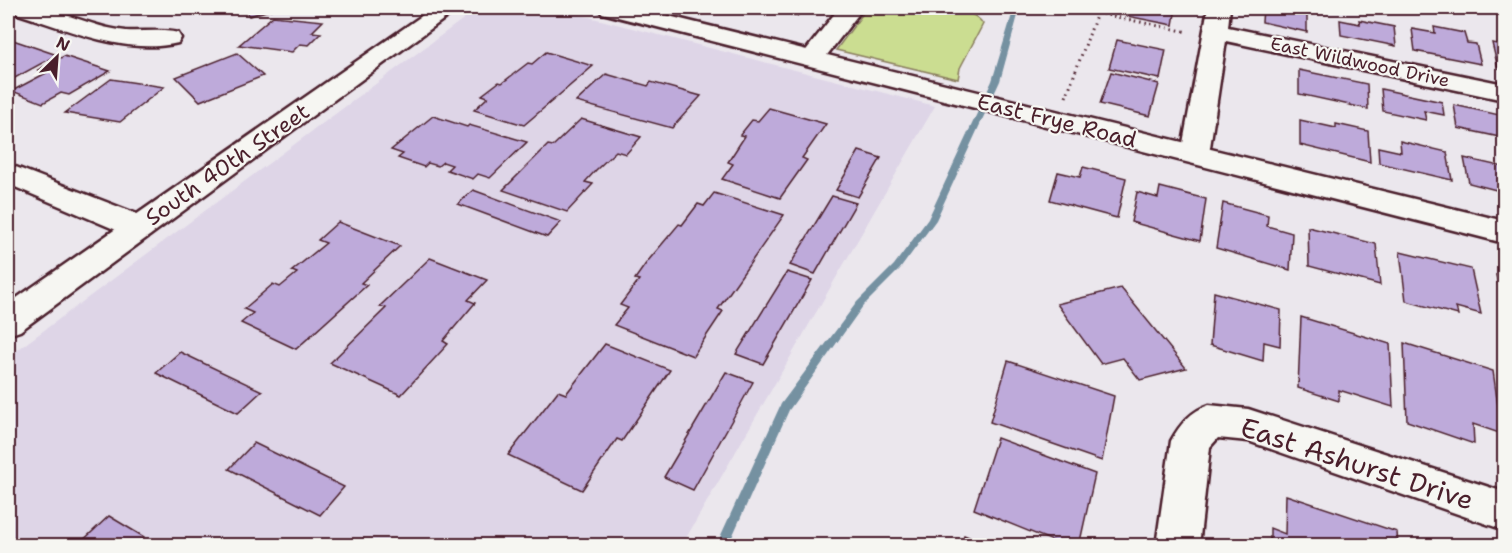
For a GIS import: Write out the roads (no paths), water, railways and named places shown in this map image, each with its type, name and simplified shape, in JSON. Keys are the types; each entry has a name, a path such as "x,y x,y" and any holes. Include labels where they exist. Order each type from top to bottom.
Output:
{"street":[{"path":"23,8 123,38 169,38"},
{"name":"South 40th Street","path":"8,322 447,8"},
{"name":"East Frye Road","path":"610,8 1504,232"},
{"path":"812,58 851,8"},
{"path":"1195,154 1216,26"},
{"name":"East Wildwood Drive","path":"1216,26 1504,93"},
{"path":"8,172 139,228"},
{"name":"East Ashurst Drive","path":"1177,546 1191,441 1209,421 1248,425 1504,511"}],"waterway":[{"path":"722,546 785,407 860,304 897,267 932,220 996,81 1017,8"}]}
